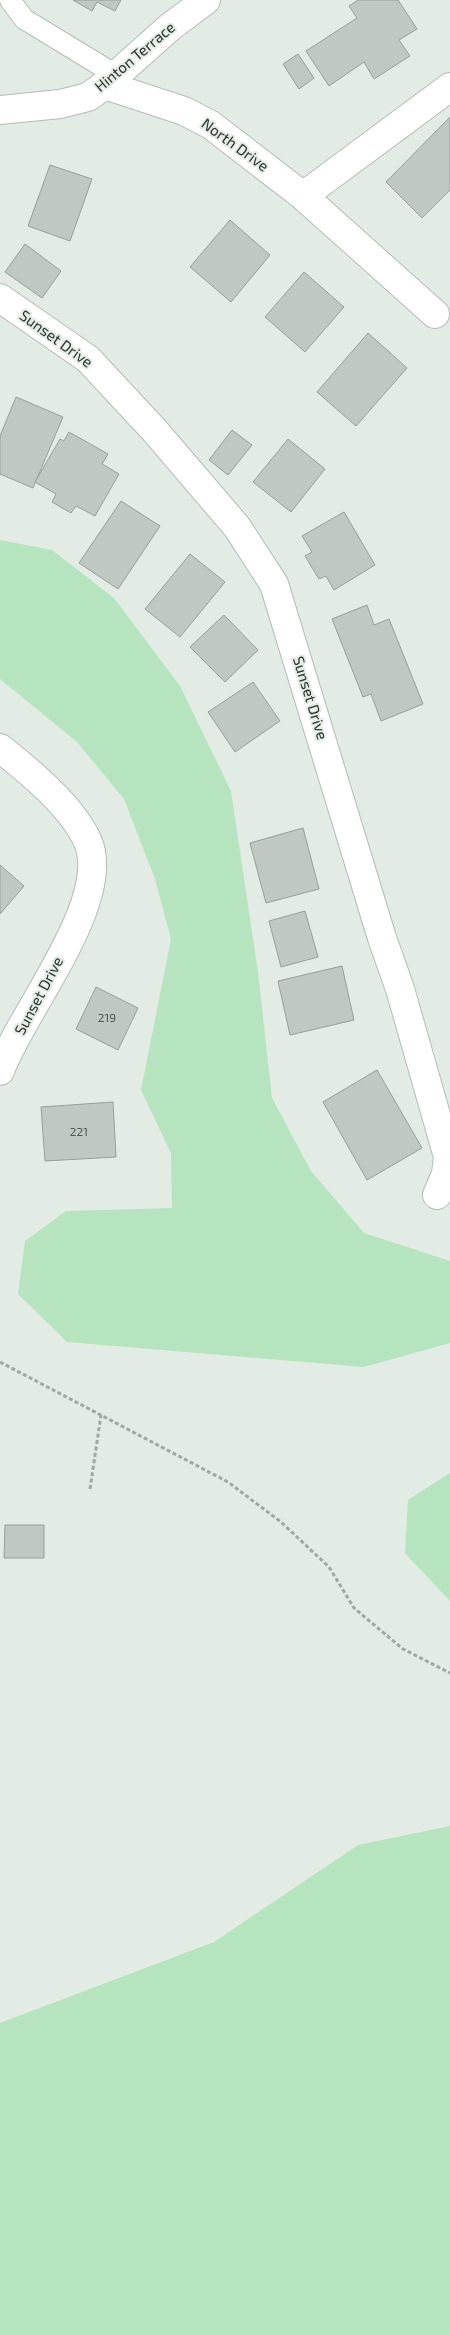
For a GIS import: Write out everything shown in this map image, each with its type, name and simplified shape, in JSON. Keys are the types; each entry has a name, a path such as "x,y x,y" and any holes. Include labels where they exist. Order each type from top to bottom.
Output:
{"street":[{"name":"Hinton Terrace","path":"0,110 60,104 88,97 111,80 170,27 206,0"},
{"name":"North Drive","path":"111,80 184,111 211,126 303,196 435,314"},
{"path":"303,196 450,87"},
{"name":"Sunset Drive","path":"0,298 88,359 155,431 236,527 274,584 382,938 400,989 448,1157 446,1174 437,1195"},
{"name":"Sunset Drive","path":"0,748 26,769 71,816 88,843 92,872 82,914 1,1067"}],"lane":[{"path":"10,0 24,19 111,80"}],"path":[{"path":"0,1362 228,1482 281,1522 330,1567 354,1608 403,1649 450,1673"},
{"path":"90,1489 101,1415"}],"green space":[{"path":"0,540 52,550 114,598 180,686 231,791 258,972 272,1098 311,1171 364,1233 450,1261 450,1343 364,1367 67,1342 18,1294 25,1241 66,1211 172,1208 171,1153 141,1090 171,939 155,879 124,799 77,742 0,679"},
{"path":"450,1473 450,1601 405,1553 408,1500"},
{"path":"450,1826 450,2335 0,2335 0,2023 214,1942 358,1845"}],"building":[{"path":"73,0 121,0 115,11 97,2 92,11"},
{"path":"358,0 398,0 417,29 399,40 410,56 374,79 364,62 329,86 306,51 357,18 349,6"},
{"path":"298,54 314,78 299,89 283,64"},
{"path":"450,117 450,190 422,218 386,182"},
{"path":"50,165 92,179 70,241 28,226"},
{"path":"230,220 270,255 231,302 190,267"},
{"path":"25,244 61,271 42,298 5,272"},
{"path":"304,272 344,307 305,352 265,317"},
{"path":"368,333 407,368 356,426 317,392"},
{"path":"16,397 63,417 33,488 0,474 0,436"},
{"path":"232,430 252,445 228,475 209,460"},
{"path":"69,432 108,454 102,464 119,474 95,516 76,506 71,513 52,502 56,494 35,482 60,439 64,441"},
{"path":"288,439 325,469 291,512 253,482"},
{"path":"121,501 160,526 118,589 79,563"},
{"path":"344,512 375,565 334,590 326,576 319,579 305,556 312,552 302,536"},
{"path":"190,554 225,582 180,637 145,609"},
{"path":"367,605 374,625 389,619 423,704 381,721 371,694 363,697 332,619"},
{"path":"224,615 258,650 225,682 190,647"},
{"path":"253,682 280,721 235,752 208,712"},
{"path":"303,828 319,889 266,903 250,843"},
{"path":"0,865 24,886 0,914"},
{"path":"305,911 318,957 281,967 269,921"},
{"path":"342,966 354,1020 290,1035 278,981"},
{"path":"96,987 138,1008 118,1050 76,1029"},
{"path":"377,1070 422,1148 367,1180 323,1102"},
{"path":"113,1102 116,1157 45,1161 41,1107"},
{"path":"5,1525 44,1525 44,1558 4,1558"}]}
